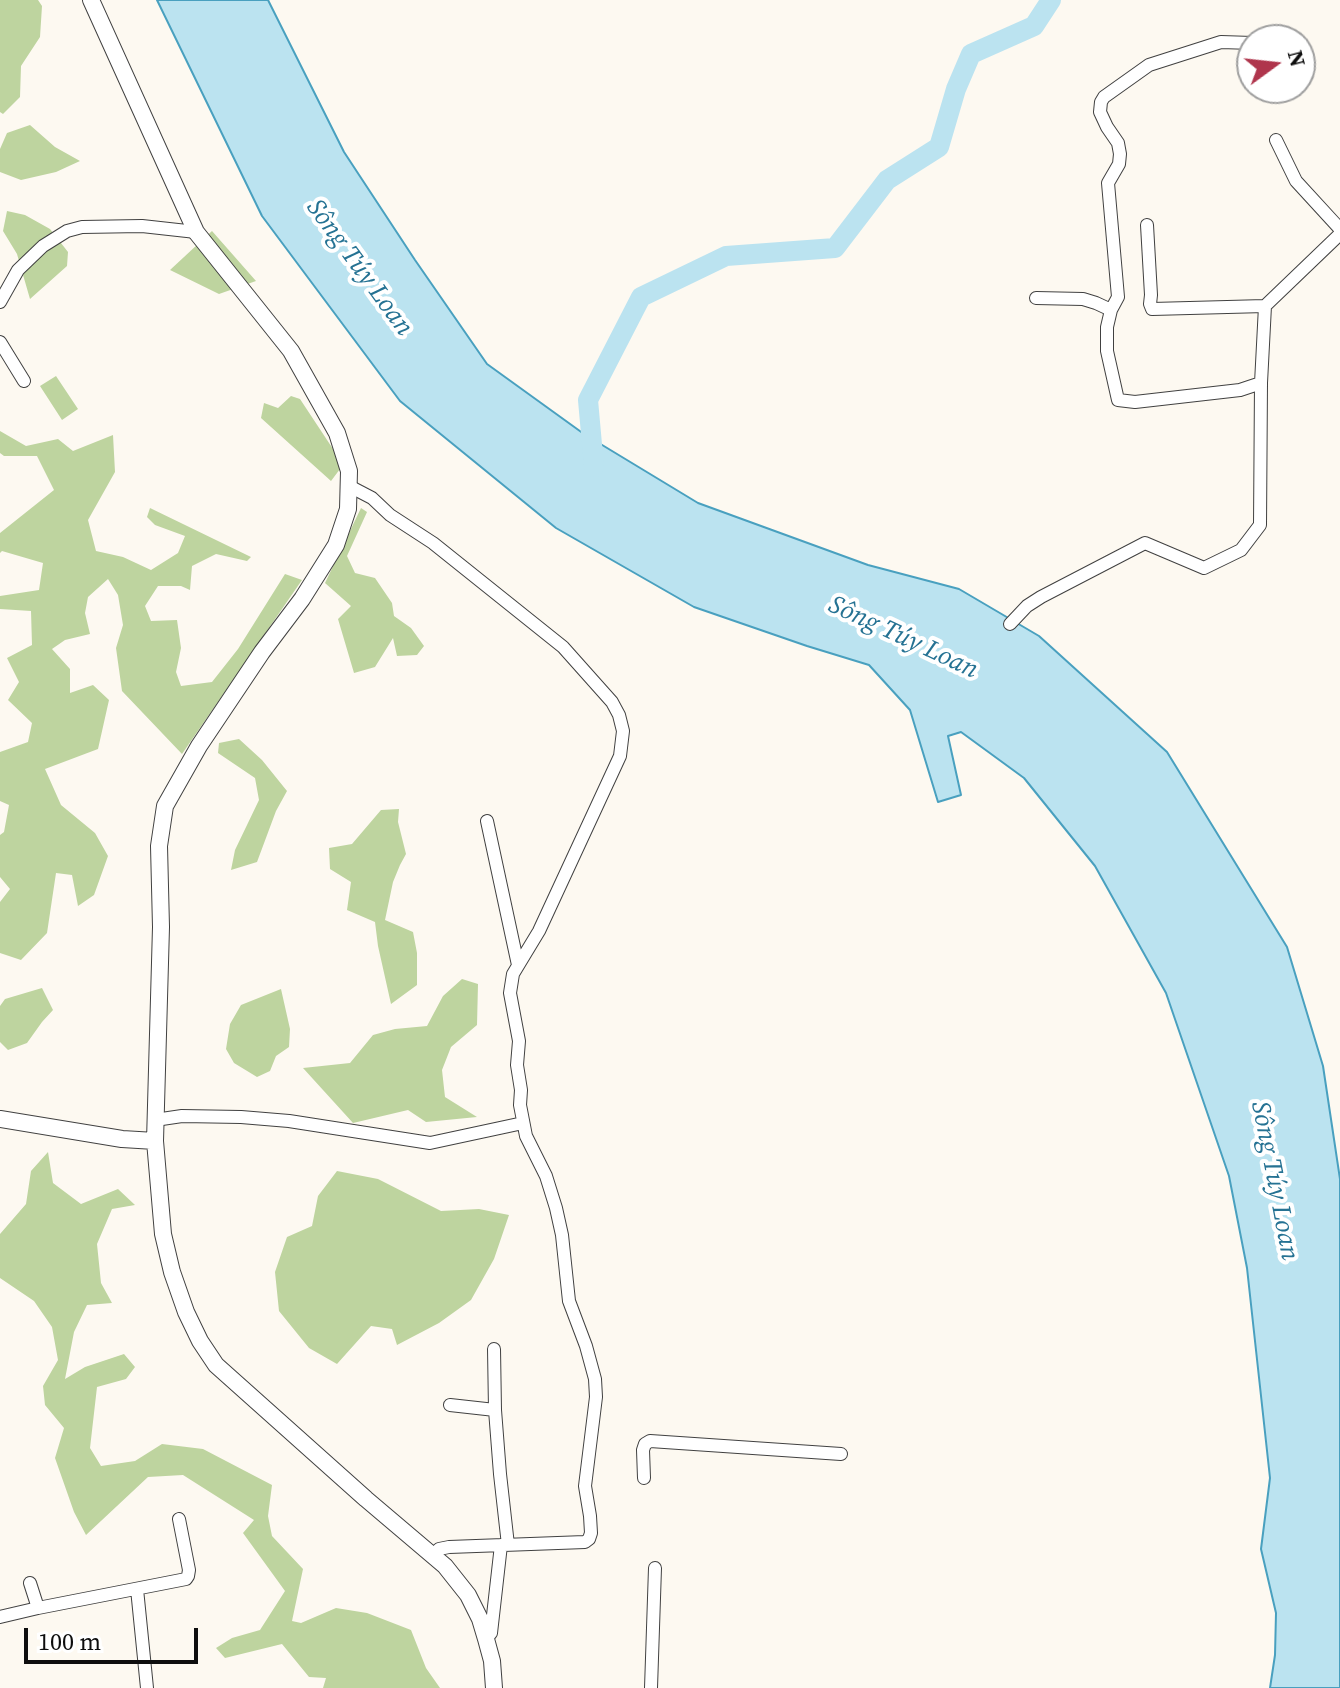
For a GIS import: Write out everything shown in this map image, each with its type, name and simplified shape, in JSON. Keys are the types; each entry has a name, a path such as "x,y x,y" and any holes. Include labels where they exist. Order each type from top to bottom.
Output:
{"street":[{"path":"91,0 196,232 291,351 337,433 349,471 348,509 336,545 199,746 165,806 159,846 161,927 155,1141 163,1234 172,1272 186,1312 216,1365 445,1566 468,1595 486,1639 494,1688"},
{"path":"1236,42 1221,42 1149,65 1101,102 1100,112 1118,143 1120,154 1119,164 1108,183 1118,297 1107,327 1107,351 1118,400 1135,402 1240,390 1261,383"},
{"path":"1010,624 1027,606 1041,597 1145,543 1204,568 1241,550 1260,525 1265,306 1340,232 1296,181 1276,140"},
{"path":"1147,225 1152,309 1265,306"},
{"path":"0,302 18,270 43,246 67,231 82,227 142,226 196,232"},
{"path":"1036,298 1083,299 1111,310"},
{"path":"0,342 24,381"},
{"path":"349,486 372,498 390,515 433,543 545,631 612,702 623,731 620,756 539,931 513,974 510,993 519,1041 517,1065 523,1123 556,1208 569,1301 595,1379 596,1397 585,1486 591,1528 589,1539 578,1543 444,1547 433,1556"},
{"path":"487,821 518,965"},
{"path":"155,1120 182,1116 289,1121 430,1143 523,1123"},
{"path":"0,1119 122,1139 155,1141"},
{"path":"486,1639 491,1633 505,1545 495,1410 494,1349"},
{"path":"450,1405 495,1410"},
{"path":"644,1478 643,1450 650,1441 841,1454"},
{"path":"0,1617 186,1579 179,1519"},
{"path":"651,1688 655,1568"},
{"path":"30,1583 38,1608"},
{"path":"137,1589 147,1688"}],"green space":[{"path":"0,0 38,0 42,6 40,37 21,66 20,97 3,114 0,112"},
{"path":"30,125 55,147 80,161 56,172 21,180 0,172 0,149 7,133"},
{"path":"7,211 25,215 50,229 68,252 67,266 30,299 17,254 3,231"},
{"path":"212,231 256,281 219,294 170,270"},
{"path":"56,376 78,409 62,420 40,386"},
{"path":"291,396 300,399 333,449 340,469 331,481 261,418 264,403 278,408"},
{"path":"0,431 26,446 58,439 73,451 113,435 115,472 88,520 96,551 123,557 151,570 178,553 185,536 155,525 147,517 150,508 251,557 247,561 216,554 192,566 190,590 181,586 158,586 145,606 151,621 177,620 181,648 176,672 181,686 212,682 238,649 285,574 302,580 182,754 122,691 116,648 123,625 118,595 108,579 88,597 85,613 90,634 65,640 52,649 70,669 70,693 93,685 109,700 98,749 45,769 61,805 95,833 108,856 94,895 78,906 72,875 56,873 47,933 21,960 0,953 0,902 10,889 0,877 0,835 4,832 9,805 0,801 0,752 28,742 32,723 8,700 19,682 7,658 32,645 31,611 0,609 0,596 39,590 43,563 2,551 0,553 0,533 54,490 37,456 4,456 0,453"},
{"path":"361,508 367,512 347,556 355,573 375,578 392,603 394,616 411,628 424,646 417,655 397,656 393,638 375,667 354,673 338,619 351,606 325,583"},
{"path":"239,739 262,760 287,791 257,862 231,870 235,850 259,800 255,778 218,753 219,743"},
{"path":"399,809 398,822 406,854 393,882 385,920 413,932 417,953 417,985 391,1004 375,922 347,910 351,882 330,869 329,848 352,844 381,810"},
{"path":"462,979 478,984 477,1025 451,1047 442,1070 445,1097 477,1117 426,1122 408,1110 353,1123 303,1068 350,1063 373,1035 427,1026 443,996"},
{"path":"42,988 53,1010 27,1043 8,1050 0,1042 0,1006 5,999"},
{"path":"281,989 290,1029 289,1047 276,1056 270,1071 257,1077 234,1063 226,1049 230,1024 241,1005"},
{"path":"48,1152 53,1183 81,1204 118,1189 135,1205 112,1209 97,1244 101,1283 112,1303 87,1305 74,1332 65,1379 85,1367 124,1354 135,1367 126,1379 97,1387 90,1448 101,1466 135,1461 162,1444 203,1449 272,1485 268,1516 272,1536 303,1569 292,1621 301,1623 336,1608 367,1613 411,1630 426,1668 440,1688 323,1688 326,1678 309,1677 282,1644 225,1658 216,1648 232,1638 260,1630 285,1591 243,1533 254,1520 183,1475 148,1477 86,1535 74,1512 55,1458 64,1428 45,1405 43,1386 58,1360 52,1327 34,1301 0,1278 0,1234 26,1204 31,1171"},
{"path":"337,1171 378,1179 441,1211 479,1209 509,1215 494,1259 471,1300 439,1323 397,1345 392,1329 371,1326 337,1364 309,1348 279,1311 275,1272 287,1237 312,1226 318,1196"}],"water":[{"name":"Sông Túy Loan","path":"157,0 268,0 344,152 487,364 584,434 698,503 868,565 959,589 1039,636 1167,752 1287,947 1323,1066 1340,1179 1340,1688 1270,1688 1276,1613 1261,1549 1270,1478 1247,1268 1229,1176 1166,993 1095,866 1024,778 961,732 948,736 961,795 938,802 910,710 869,665 694,607 556,528 400,401 262,216"}],"waterway":[{"path":"594,467 588,400 641,297 726,256 835,248 887,180 939,147 956,89 971,54 1034,26 1051,0"}]}
